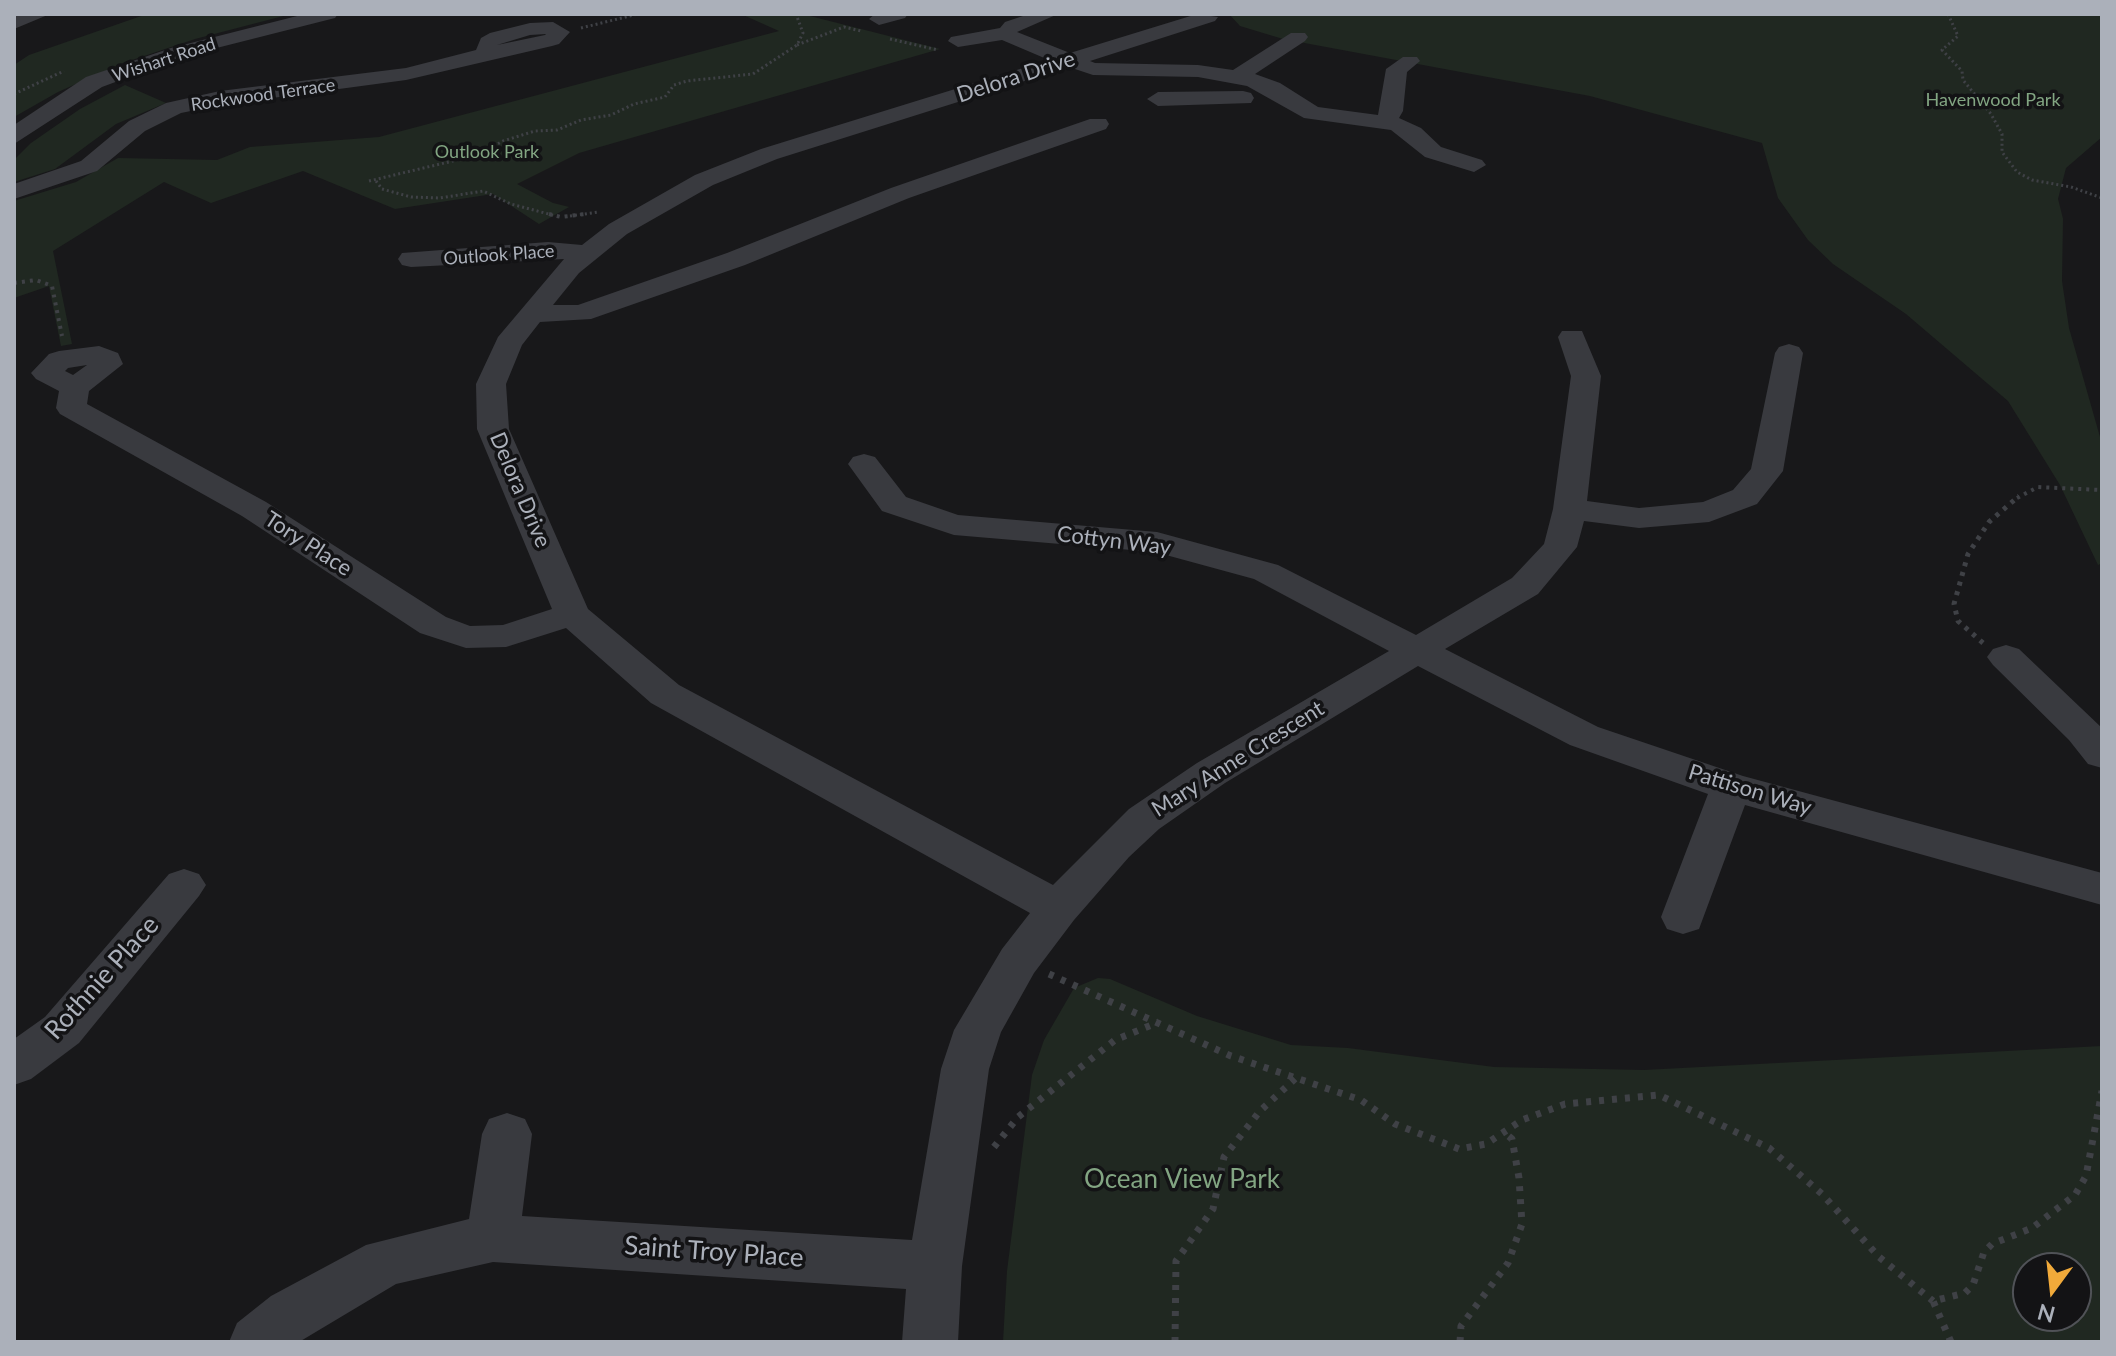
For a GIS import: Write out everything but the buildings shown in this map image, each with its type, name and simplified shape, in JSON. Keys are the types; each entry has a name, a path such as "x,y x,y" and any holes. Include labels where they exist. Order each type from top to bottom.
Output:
{"street":[{"path":"14,23 40,14"},
{"name":"Wishart Road","path":"14,137 34,119 94,82 178,52 328,14"},
{"path":"954,46 1006,33 1012,26 1048,14"},
{"name":"Delora Drive","path":"1058,908 665,694 572,614 490,414 491,384 496,369 529,314 586,253 636,218 704,180 756,159 1208,17"},
{"name":"Rockwood Terrace","path":"14,192 89,166 137,126 174,108 220,98 406,74 485,54 488,42 497,37 538,28 560,32"},
{"path":"1006,33 1065,61 1093,69 1168,69 1237,77 1272,88 1292,104 1325,116 1385,121 1413,133 1433,152 1474,165"},
{"path":"1237,77 1298,37"},
{"path":"1385,121 1392,111 1397,69 1410,61"},
{"path":"1158,99 1232,96 1274,105 1292,104"},
{"path":"529,314 581,313 736,259 900,193 1098,124"},
{"name":"Outlook Place","path":"411,259 548,250 586,253"},
{"name":"Mary Anne Crescent","path":"930,1342 935,1266 951,1144 965,1069 978,1030 1018,961 1058,908 1114,846 1176,795 1525,586 1560,547 1570,509 1586,376 1572,337"},
{"path":"1570,509 1639,518 1709,512 1745,497 1767,471 1789,353"},
{"name":"Tory Place","path":"73,372 71,408 254,509 433,625 466,637 506,636 572,614"},
{"name":"Cottyn Way","path":"864,464 894,504 954,525 1157,542 1266,572 1414,650"},
{"name":"Pattison Way","path":"1414,650 1584,736 1731,787 2102,889"},
{"path":"2006,657 2083,731 2102,755"},
{"path":"1683,917 1731,787"},
{"name":"Rothnie Place","path":"14,1065 62,1030 184,885"},
{"path":"493,1238 507,1134"},
{"name":"Saint Troy Place","path":"257,1342 291,1314 385,1262 493,1238 935,1266"}],"path":[{"path":"560,32 638,14"},
{"path":"796,14 803,33 797,45"},
{"path":"1948,14 1958,36 1942,50 1962,71 1963,80 1991,114 2002,134 2002,152 2017,172 2032,180 2071,187 2102,198"},
{"path":"369,181 404,170 478,155 503,141 535,131 550,131 581,120 611,115 634,104 665,97 678,83 747,76 797,45 844,27 883,26 954,46"},
{"path":"377,181 375,183 382,189 407,197 440,198 483,191 517,206 554,214"},
{"path":"14,283 36,280 52,286 73,372"},
{"path":"2006,657 1967,632 1958,621 1954,604 1968,554 1989,522 2028,491 2060,485 2102,490"},
{"path":"1018,961 1231,1056 1361,1100 1395,1124 1459,1149 1486,1144 1506,1134 1522,1120 1565,1104 1659,1095 1769,1148 1822,1194 1841,1218 1864,1236 1879,1257 1933,1301 1951,1342"},
{"path":"951,1144 993,1148 1018,1117 1115,1040 1160,1022"},
{"path":"1175,1342 1176,1261 1213,1209 1224,1157 1260,1111 1297,1076"},
{"path":"1933,1301 1955,1298 1965,1293 1973,1285 1984,1252 1992,1244 2032,1228 2075,1195 2086,1176 2102,1091"},
{"path":"1460,1342 1461,1326 1508,1263 1522,1224 1519,1178 1512,1139 1506,1134"}],"green space":[{"path":"147,14 291,14 195,39 123,63 58,92 14,117 14,65 29,55"},
{"name":"Outlook Park","path":"741,14 802,14 940,49 579,153 517,184 553,203 569,207 539,224 493,194 395,209 303,171 211,203 164,182 53,251 72,344 61,346 49,286 14,298 14,201 76,182 118,158 217,160 250,147 379,137 779,31"},
{"name":"Havenwood Park","path":"1229,14 2102,14 2102,137 2066,168 2058,199 2063,219 2062,281 2069,328 2102,444 2102,563 2098,565 2060,485 2008,401 1906,314 1833,264 1808,240 1778,198 1762,143 1590,96 1283,39 1240,26"},
{"path":"125,85 166,103 116,124 55,169 14,182 14,160 31,143 80,109"},
{"name":"Ocean View Park","path":"1098,978 1110,979 1197,1016 1291,1045 1348,1048 1494,1067 1644,1070 2102,1046 2102,1342 1003,1342 1007,1271 1032,1075 1044,1040 1074,988"}]}
